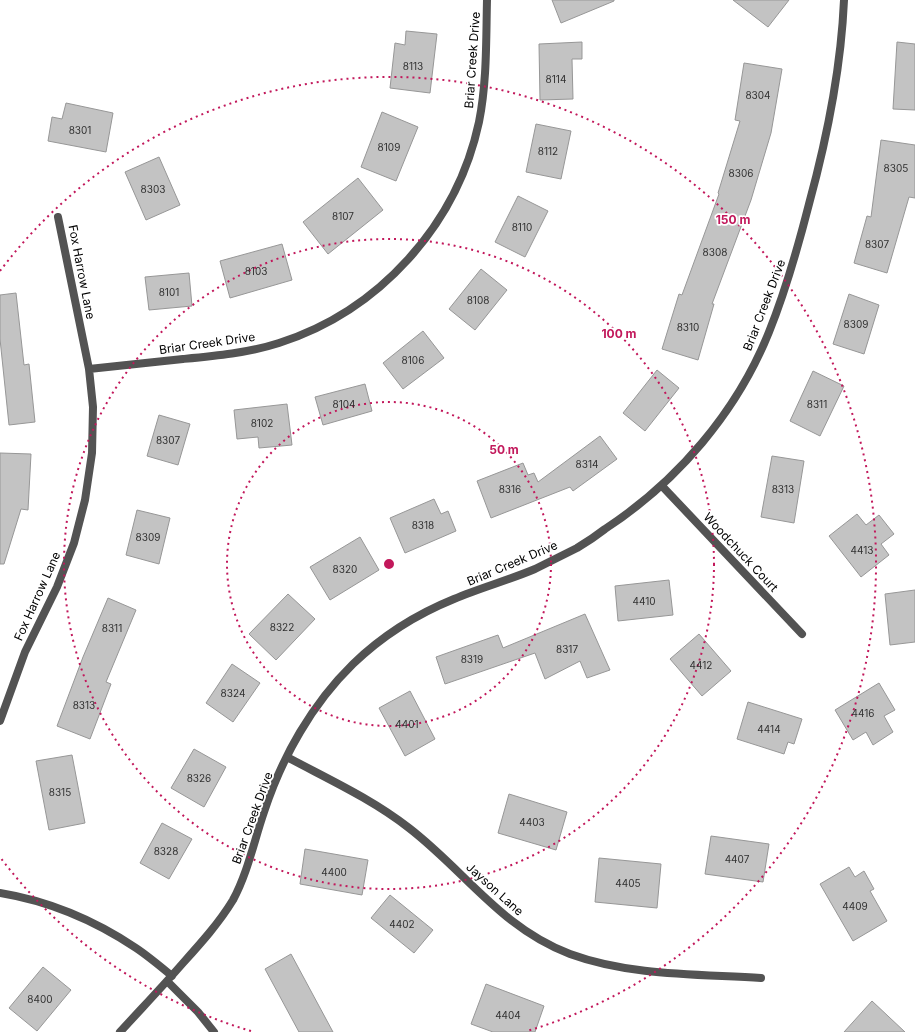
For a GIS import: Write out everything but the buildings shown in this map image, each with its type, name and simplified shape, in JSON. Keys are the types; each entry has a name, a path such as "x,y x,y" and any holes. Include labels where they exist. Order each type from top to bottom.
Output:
{"street":[{"name":"Briar Creek Drive","path":"89,369 218,356 279,343 318,327 354,306 386,282 413,254 434,227 453,194 468,159 479,122 485,83 488,0"},
{"name":"Briar Creek Drive","path":"120,1032 215,928 234,898 247,868 265,809 287,757 324,696 353,664 379,641 412,620 452,600 535,569 580,546 624,517 662,486 697,450 726,411 753,366 769,332 794,259 821,157 836,78 844,0"},
{"name":"Fox Harrow Lane","path":"0,722 25,652 57,587 76,536 85,500 92,453 93,407 89,369 58,218"},
{"name":"Woodchuck Court","path":"662,486 802,634"},
{"name":"Jayson Lane","path":"287,757 372,803 403,824 445,859 472,887 504,916 536,938 569,954 604,965 646,971 761,978"},
{"path":"0,893 60,908 100,926 136,948 170,978 214,1032"}]}
